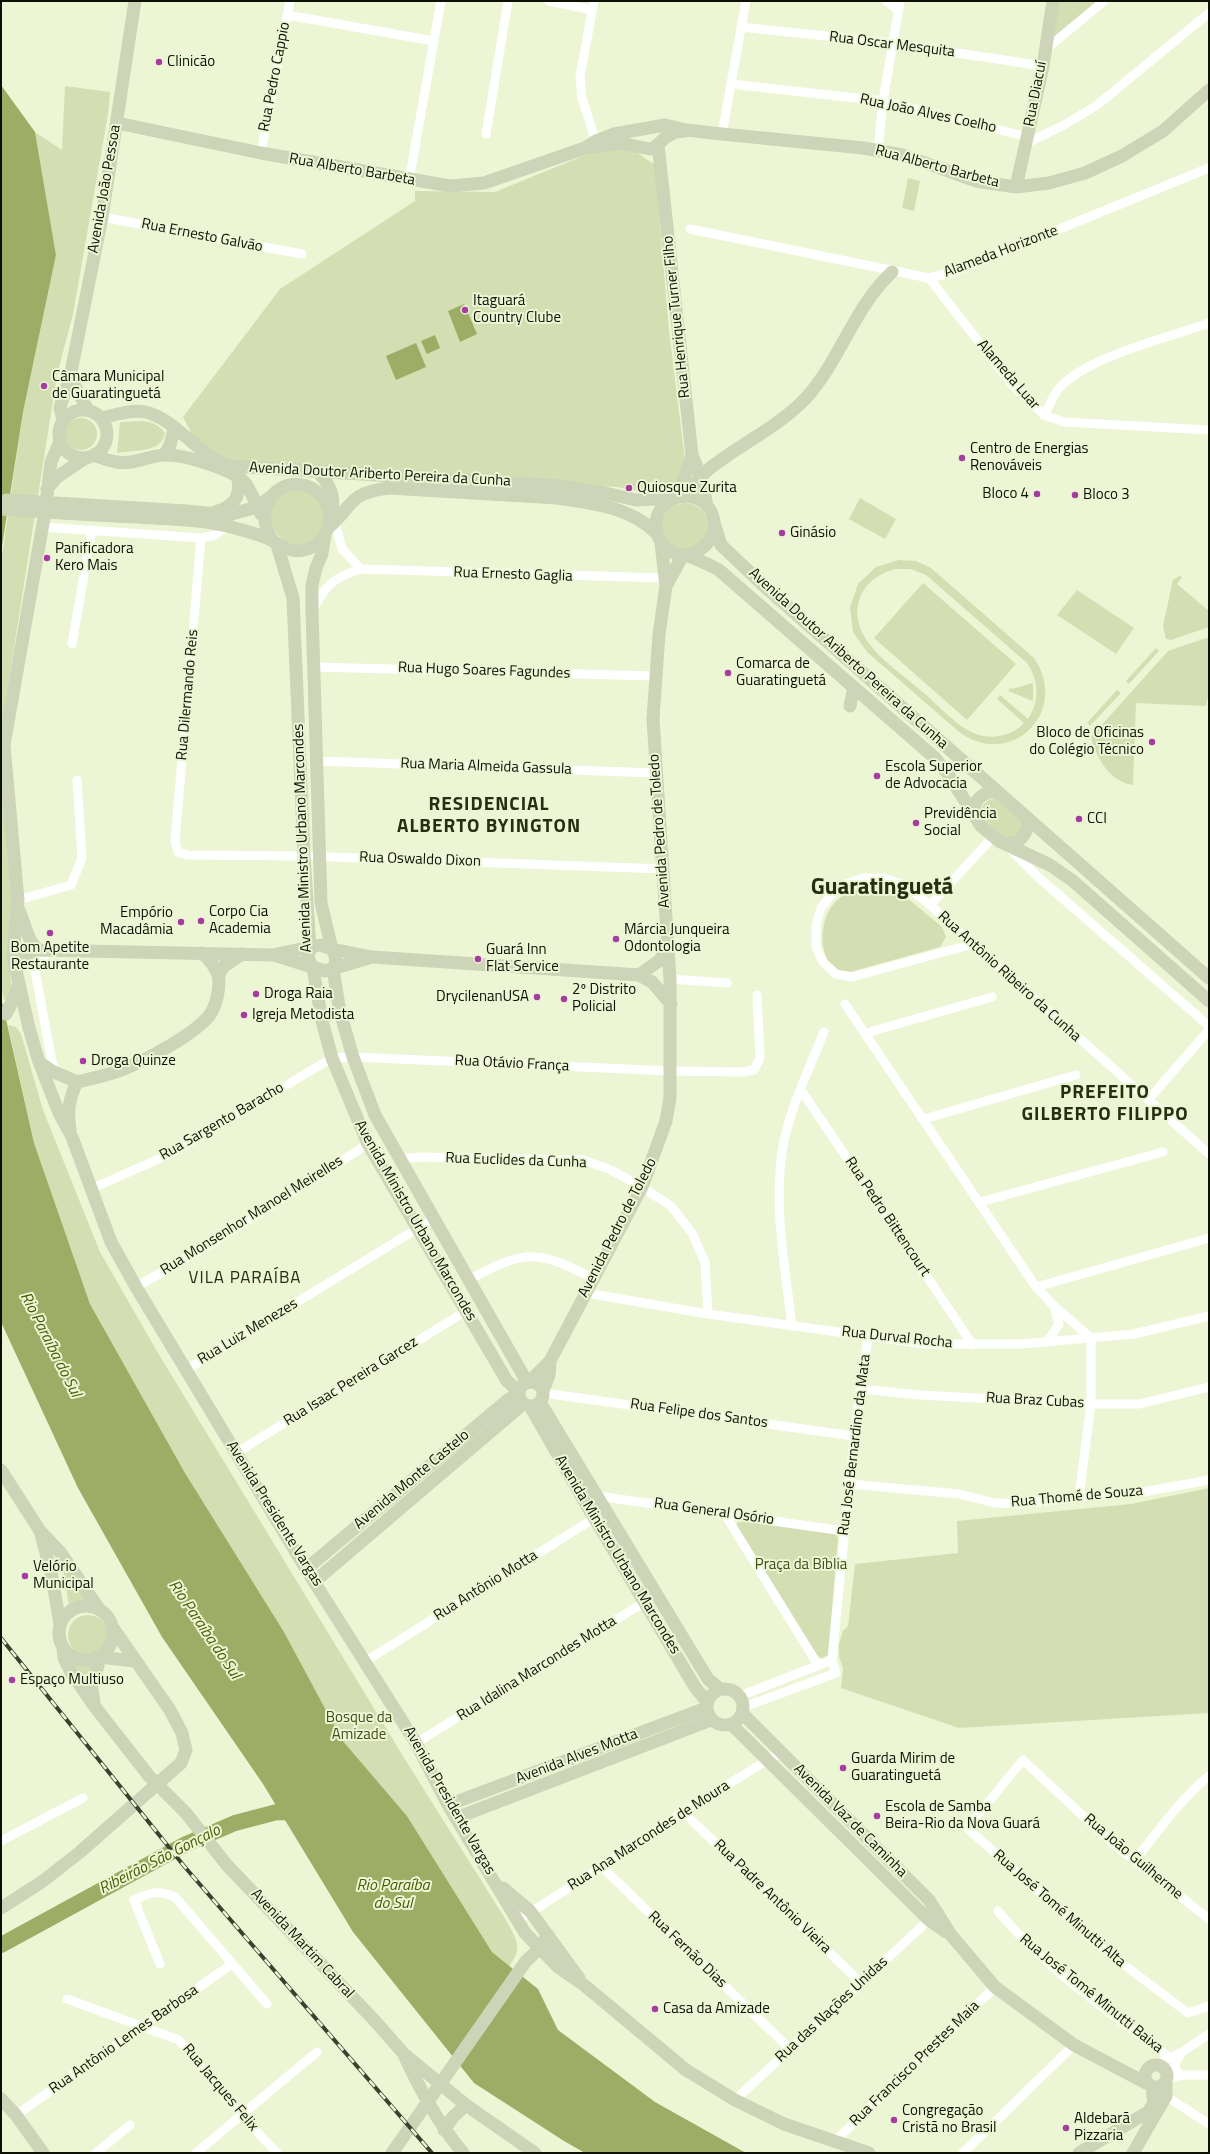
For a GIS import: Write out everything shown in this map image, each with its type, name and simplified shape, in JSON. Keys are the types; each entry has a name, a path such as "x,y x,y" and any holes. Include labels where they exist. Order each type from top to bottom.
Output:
{"street":[{"name":"Avenida João Pessoa","path":"60,407 70,377 102,217 135,1"},
{"name":"Rua Pedro Cappio","path":"261,153 290,1"},
{"path":"409,181 441,1"},
{"path":"486,134 508,1"},
{"path":"549,1 593,5 580,76 582,98 592,145 620,143 651,146 675,132 686,130"},
{"path":"722,134 746,1"},
{"path":"878,151 883,101 899,5 886,1"},
{"name":"Rua Diacuí","path":"1016,187 1043,66 1053,1"},
{"path":"1045,50 1104,1"},
{"path":"1027,140 1064,124 1096,106 1209,13"},
{"path":"287,14 434,41"},
{"name":"Rua Oscar Mesquita","path":"741,27 892,43 1043,66"},
{"name":"Rua João Alves Coelho","path":"731,84 883,101 1027,140"},
{"name":"Rua Alberto Barbeta","path":"117,123 261,153 409,181 450,186 484,183 592,145 614,134 665,125 686,130 903,155 976,180 1016,187 1049,183 1079,175 1122,156 1163,130 1209,90"},
{"path":"648,129 658,131 661,137 651,146"},
{"name":"Rua Henrique Turner Filho","path":"651,146 661,178 692,455 701,477 706,500"},
{"name":"Alameda Horizonte","path":"690,229 892,272 929,278 954,272 1209,168"},
{"name":"Rua Ernesto Galvão","path":"102,217 302,254"},
{"path":"729,454 709,484 706,500 715,524 713,536 708,545 697,553 684,555 670,551 659,538 658,514 665,504 679,497 729,454 784,418 804,399 821,379 879,284 892,272"},
{"name":"Alameda Luar","path":"929,278 1011,383 1044,415 1064,422 1209,430"},
{"path":"1044,415 1060,387 1085,369 1124,352 1209,323"},
{"path":"70,377 84,410"},
{"path":"47,489 58,477 106,445 108,438 106,424 102,418 84,410 60,407 63,420"},
{"path":"29,1028 20,1020 3,1016 15,996 19,982 13,957 18,903 4,745 42,527 53,454 60,441 60,427 63,420 73,412 84,410"},
{"name":"Avenida Doutor Ariberto Pereira da Cunha","path":"102,418 144,411 161,418 215,462 229,466 559,486 606,493 636,500 679,497"},
{"path":"164,455 172,442 174,429"},
{"path":"60,441 66,452 78,458 90,457 124,462 164,455 178,455 210,464 238,478 246,484 260,512 266,530 275,543"},
{"path":"692,455 705,459 716,459 729,454"},
{"name":"Rua Henrique Turner Filho","path":"679,497 692,455"},
{"path":"260,512 281,482 297,470"},
{"name":"Avenida Ministro Urbano Marcondes","path":"318,472 326,480 330,489 333,504 330,527 316,568 312,585 322,903 332,949 336,956 336,963 333,968 340,1012 353,1057 375,1115 530,1394 586,1504 708,1710"},
{"path":"212,514 227,508 234,503 239,492 238,478"},
{"path":"271,496 288,486 305,485 316,490 324,499 329,510 330,527 342,548 361,569 333,580 321,593 312,612"},
{"name":"Avenida Doutor Ariberto Pereira da Cunha","path":"330,527 356,497 370,490 389,488 557,498 580,502 631,514 648,524 659,538"},
{"path":"679,497 702,501 706,500"},
{"path":"1,500 45,507 184,515 228,515 243,512 260,512"},
{"path":"1,509 45,507"},
{"path":"184,515 227,526 275,543 290,550 303,550 316,545 330,527"},
{"name":"Avenida Doutor Ariberto Pereira da Cunha","path":"715,524 721,545 752,574 1209,978"},
{"path":"42,527 201,538 215,535 227,526"},
{"path":"72,644 92,530"},
{"name":"Rua Dilermando Reis","path":"178,852 175,841 201,538"},
{"name":"Avenida Pedro de Toledo","path":"530,1394 548,1375 550,1361 642,1187 666,1121 670,1098 670,975 653,719 655,676 665,582 659,538"},
{"name":"Avenida Ministro Urbano Marcondes","path":"275,543 293,598 304,856 310,948 308,958 313,968 322,1021 332,1058 368,1144 508,1381 530,1394 607,1512 708,1679 720,1689"},
{"name":"Avenida Doutor Ariberto Pereira da Cunha","path":"684,555 719,570 935,758 948,774 981,826 993,837 1050,865 1073,881 1209,1001"},
{"name":"Avenida Pedro de Toledo","path":"665,582 684,555"},
{"name":"Rua Ernesto Gaglia","path":"361,569 665,582"},
{"name":"Rua Hugo Soares Fagundes","path":"314,667 655,676"},
{"path":"850,706 854,687"},
{"name":"Rua Maria Almeida Gassula","path":"317,761 656,773"},
{"path":"18,903 71,885 82,858 77,780"},
{"path":"973,815 973,805 977,800 988,792 996,790"},
{"path":"1005,844 1014,843 1023,838 1028,826 1028,818"},
{"path":"930,905 993,837"},
{"name":"Avenida Doutor Ariberto Pereira da Cunha","path":"1005,844 1037,876 1209,1026"},
{"name":"Rua Oswaldo Dixon","path":"178,852 187,855 320,856 664,869"},
{"name":"Rua Antônio Ribeiro da Cunha","path":"973,944 852,977 836,974 823,962 816,947 816,926 821,908 831,895 846,884 863,878 883,878 904,885 930,905 1209,1154"},
{"path":"18,903 30,940 44,951"},
{"path":"15,969 20,958 29,952 77,950 272,955 320,945 372,957 645,975 670,975 727,983"},
{"path":"645,975 660,960 668,946"},
{"path":"44,951 35,971 52,1062 58,1074"},
{"path":"39,1062 58,1074 77,1082 123,1069 156,1053 194,1028 210,1015 216,1000 218,976 213,963 202,953"},
{"path":"218,976 224,966 242,954"},
{"path":"272,955 325,971 372,957"},
{"path":"645,975 671,1004"},
{"name":"Avenida Presidente Vargas","path":"19,982 29,1028 39,1062 59,1114 72,1137 111,1242 136,1287 306,1569 366,1661 416,1743 448,1805 525,1933 558,1967 584,1984 686,2070 735,2100 784,2124 869,2153"},
{"name":"Rua Otávio França","path":"353,1057 671,1071 742,1072 754,1070 760,1058 757,995"},
{"path":"866,1033 992,997"},
{"path":"845,1004 1036,1287 1054,1306 1091,1338 1091,1404 1079,1497"},
{"path":"1148,1100 1209,1030"},
{"path":"792,1326 781,1234 779,1184 784,1141 801,1090 824,1032"},
{"name":"Rua Sargento Baracho","path":"91,1189 172,1153 332,1058 353,1057"},
{"path":"924,1119 1076,1076"},
{"name":"Avenida Presidente Vargas","path":"72,1137 68,1106 70,1095 77,1082"},
{"name":"Rua Pedro Bittencourt","path":"801,1090 973,1345"},
{"name":"Rua Monsenhor Manoel Meirelles","path":"136,1287 209,1245 368,1144"},
{"path":"980,1202 1163,1152"},
{"name":"Rua Euclides da Cunha","path":"399,1159 420,1157 583,1160 609,1169 642,1187 671,1206 692,1233 705,1262 708,1314"},
{"name":"Rua Luiz Menezes","path":"186,1370 433,1219"},
{"path":"1036,1287 1209,1238"},
{"path":"468,1280 504,1262 535,1257 563,1264 593,1278"},
{"name":"Rua Durval Rocha","path":"586,1293 708,1314 925,1344 973,1345 1047,1342 1134,1334 1209,1316"},
{"path":"1047,1342 1058,1324 1054,1306"},
{"name":"Rua Isaac Pereira Garcez","path":"236,1453 466,1311"},
{"name":"Rua José Bernardino da Mata","path":"742,1705 836,1673 832,1660 844,1531 854,1436 868,1337"},
{"name":"Rua Braz Cubas","path":"860,1389 920,1395 1091,1404 1139,1404 1209,1387"},
{"name":"Rua Felipe dos Santos","path":"530,1394 854,1436"},
{"name":"Avenida Monte Castelo","path":"306,1569 509,1399 530,1394"},
{"name":"Avenida Monte Castelo","path":"315,1581 530,1394"},
{"path":"1,1470 40,1531 60,1552 99,1609 110,1621 113,1628 170,1710 182,1733 186,1750 181,1763 80,1852 43,1881 1,1908"},
{"name":"Rua Thomé de Souza","path":"849,1484 959,1494 994,1503 1020,1504 1079,1497 1143,1492 1209,1480"},
{"path":"586,1504 597,1496"},
{"name":"Rua General Osório","path":"597,1496 844,1531"},
{"name":"Rua Antônio Motta","path":"366,1661 607,1512"},
{"path":"724,1513 818,1665"},
{"path":"40,1531 52,1577 60,1624 59,1636 63,1648 75,1658 83,1661 98,1658 136,1661"},
{"name":"Rua Idalina Marcondes Motta","path":"416,1743 657,1595"},
{"path":"60,1624 72,1609 81,1606 90,1606 99,1609"},
{"path":"95,1707 90,1685 98,1666 98,1658 111,1645 113,1628"},
{"name":"Avenida Martim Cabral","path":"63,1648 64,1658 71,1672 95,1707 149,1776 186,1813 226,1864 370,2015 404,2054 466,2105 535,2153"},
{"path":"742,1705 727,1689 720,1689 712,1694 708,1710 721,1725 732,1725 742,1705 818,1665 832,1660"},
{"name":"Avenida Vaz de Caminha","path":"742,1705 781,1752 928,1900 933,1916"},
{"name":"Avenida Alves Motta","path":"448,1805 708,1710"},
{"name":"Avenida Alves Motta","path":"456,1818 585,1769 708,1710"},
{"name":"Avenida Vaz de Caminha","path":"732,1725 933,1916 995,1987 1074,2045 1151,2086 1209,2124"},
{"name":"Rua Ana Marcondes de Moura","path":"518,1920 530,1911 602,1867 683,1812 781,1752"},
{"path":"581,1756 585,1769"},
{"name":"Rua João Guilherme","path":"1023,1760 1112,1843 1208,1916"},
{"name":"Rua José Tomé Minutti Alta","path":"1023,1760 967,1828 1104,1949 1188,2013 1209,2006"},
{"path":"1135,1860 1191,1793 1209,1776"},
{"path":"1,1841 83,1798"},
{"name":"Rua Padre Antônio Vieira","path":"683,1812 861,1983"},
{"name":"Rua Fernão Dias","path":"602,1867 790,2049"},
{"name":"Avenida Presidente Vargas","path":"495,1881 530,1911 584,1984"},
{"path":"160,1964 134,1900 147,1894 161,1892 175,1897 267,2004"},
{"name":"Rua José Tomé Minutti Baixa","path":"998,1911 1020,1938 1096,2002 1166,2070"},
{"name":"Rua das Nações Unidas","path":"735,2100 933,1916"},
{"path":"523,1964 525,1933"},
{"path":"392,2153 523,1964 540,1948 548,1935"},
{"name":"Rua Antônio Lemes Barbosa","path":"16,2115 144,2027 232,1964"},
{"name":"Rua Francisco Prestes Maia","path":"834,2142 995,1987"},
{"name":"Rua Jacques Felix","path":"67,1999 179,2040 241,2115 277,2153"},
{"path":"1151,2086 1162,2086 1166,2070 1182,2052 1209,2034"},
{"path":"963,2153 1074,2045"},
{"path":"196,2153 317,2052"},
{"path":"1079,2153 1148,2112 1154,2103 1151,2086 1144,2073 1166,2070 1175,2063 1182,2052"},
{"path":"404,2054 420,2089 444,2130 463,2153"},
{"path":"1114,2067 1166,2070 1209,2075"},
{"path":"1133,2153 1166,2096 1166,2070"},
{"path":"1,2099 16,2115 43,2153"},
{"path":"444,2130 453,2117 466,2105"},
{"path":"96,2153 130,2125"}],"green space":[{"path":"1057,1 1098,1 1051,42"},
{"path":"65,86 110,92 108,114 73,314 57,375 1,730 1,563 23,412 56,255 35,132 62,150"},
{"name":"Itaguará Country Clube","path":"605,147 629,147 655,165 669,331 685,460 680,478 669,490 661,492 643,492 617,487 226,462 194,438 183,417 280,289 415,201 415,191 495,192"},
{"path":"908,178 920,181 914,211 902,208"},
{"path":"81,418 90,421 94,425 97,434 94,443 90,447 81,450 72,447 68,443 65,434 68,425 72,421"},
{"path":"120,422 150,422 165,433 159,444 153,447 139,451 117,453"},
{"path":"303,488 324,506 325,524 312,539 304,543 296,544 281,538 275,531 271,512 274,500 281,493"},
{"path":"860,498 896,519 885,539 849,519"},
{"path":"680,503 690,503 698,507 704,513 708,521 708,531 704,539 698,545 690,549 680,549 672,545 666,539 662,531 662,521 666,513 672,507"},
{"path":"899,560 916,561 931,568 1034,658 1043,678 1045,698 1040,715 1029,730 1015,740 997,744 978,742 958,731 867,652 853,632 850,607 858,584 876,567","holes":["895,569 911,569 926,575 1027,663 1036,684 1035,705 1028,719 1000,695 997,699 1024,723 1014,731 995,737 982,736 969,731 948,716 924,693 887,662 865,637 859,624 857,609 865,588 868,584 885,573"]},
{"path":"1180,576 1182,577 1177,584 1209,611 1209,627 1171,640 1166,639 1163,626 1173,580"},
{"path":"923,583 1016,664 967,720 874,638"},
{"path":"1077,590 1134,628 1116,654 1057,615"},
{"path":"1209,637 1209,691 1206,706 1136,703 1133,785 1117,779 1100,761 1091,737 1168,651"},
{"path":"1156,648 1159,651 1129,684 1126,681"},
{"path":"1033,683 1033,701 1008,691 1010,688 1012,689"},
{"path":"1117,690 1121,693 1090,726 1087,723"},
{"path":"1,777 13,909 8,941 12,997 4,1000 1,984"},
{"path":"997,797 1024,821 1024,830 1007,839 988,823 981,812 982,807 987,801"},
{"path":"881,882 894,887 942,927 946,937 940,947 850,972 839,972 831,966 824,950 823,931 828,913 832,906 848,892"},
{"name":"Bosque da Amizade","path":"8,1025 16,1027 21,1034 43,1110 100,1252 158,1353 406,1761 506,1920 517,1943 514,1960 509,1966 492,1952 407,1816 342,1740 284,1632 185,1473 90,1304 34,1143"},
{"path":"1209,1488 1209,1713 959,1728 841,1688 843,1668 839,1657 839,1644 843,1631 848,1626 855,1564 958,1553 957,1521 1131,1504"},
{"name":"Praça da Bíblia","path":"743,1521 835,1534 838,1538 828,1655 822,1658 815,1655 736,1528 737,1523"},
{"path":"62,1563 90,1601 69,1606"},
{"path":"88,1615 96,1617 102,1621 106,1627 108,1635 106,1643 102,1649 96,1653 88,1655 80,1653 74,1649 70,1643 68,1635 70,1627 74,1621 80,1617"},
{"path":"71,1660 82,1664 92,1663 85,1682"}],"water":[{"path":"1,85 35,132 56,255 23,412 1,553"},
{"path":"464,304 477,334 460,342 448,311"},
{"path":"435,335 440,348 427,354 421,341"},
{"path":"416,343 426,367 396,380 386,356"},
{"name":"Rio Paraíba do Sul","path":"1,997 34,1143 90,1304 185,1473 284,1632 342,1740 407,1816 492,1952 538,1989 558,2030 655,2102 746,2153 585,2153 474,2083 353,1932 263,1784 162,1637 78,1488 1,1322"}],"waterway":[{"name":"Ribeirão São Gonçalo","path":"1,1945 186,1844 235,1823 277,1812 302,1813"}],"railway":[{"path":"1,1638 184,1866 432,2153"}],"place":[{"name":"Clinicão","path":"159,62"},
{"name":"Itaguará Country Clube","path":"465,310"},
{"name":"Câmara Municipal de Guaratinguetá","path":"44,386"},
{"name":"Centro de Energias Renováveis","path":"962,458"},
{"name":"Quiosque Zurita","path":"629,488"},
{"name":"Bloco 4","path":"1037,494"},
{"name":"Bloco 3","path":"1075,495"},
{"name":"Ginásio","path":"782,533"},
{"name":"Panificadora Kero Mais","path":"47,558"},
{"name":"Comarca de Guaratinguetá","path":"728,673"},
{"name":"Bloco de Oficinas do Colégio Técnico","path":"1152,742"},
{"name":"Escola Superior de Advocacia","path":"877,776"},
{"name":"CCI","path":"1079,819"},
{"name":"Previdência Social","path":"916,823"},
{"name":"Corpo Cia Academia","path":"201,921"},
{"name":"Empório Macadâmia","path":"181,922"},
{"name":"Bom Apetite Restaurante","path":"50,933"},
{"name":"Márcia Junqueira Odontologia","path":"616,939"},
{"name":"Guará Inn Flat Service","path":"478,959"},
{"name":"Droga Raia","path":"256,994"},
{"name":"DrycilenanUSA","path":"537,997"},
{"name":"2º Distrito Policial","path":"564,999"},
{"name":"Igreja Metodista","path":"244,1015"},
{"name":"Droga Quinze","path":"83,1061"},
{"name":"Velório Municipal","path":"25,1576"},
{"name":"Espaço Multiuso","path":"12,1680"},
{"name":"Guarda Mirim de Guaratinguetá","path":"843,1768"},
{"name":"Escola de Samba Beira-Rio da Nova Guará","path":"877,1816"},
{"name":"Casa da Amizade","path":"655,2009"},
{"name":"Congregação Cristã no Brasil","path":"894,2120"},
{"name":"Aldebarã Pizzaria","path":"1066,2128"}],"district":[{"name":"RESIDENCIAL ALBERTO BYINGTON","path":"489,816"},
{"name":"Guaratinguetá","path":"882,888"},
{"name":"PREFEITO GILBERTO FILIPPO","path":"1105,1104"},
{"name":"VILA PARAÍBA","path":"245,1279"}]}
